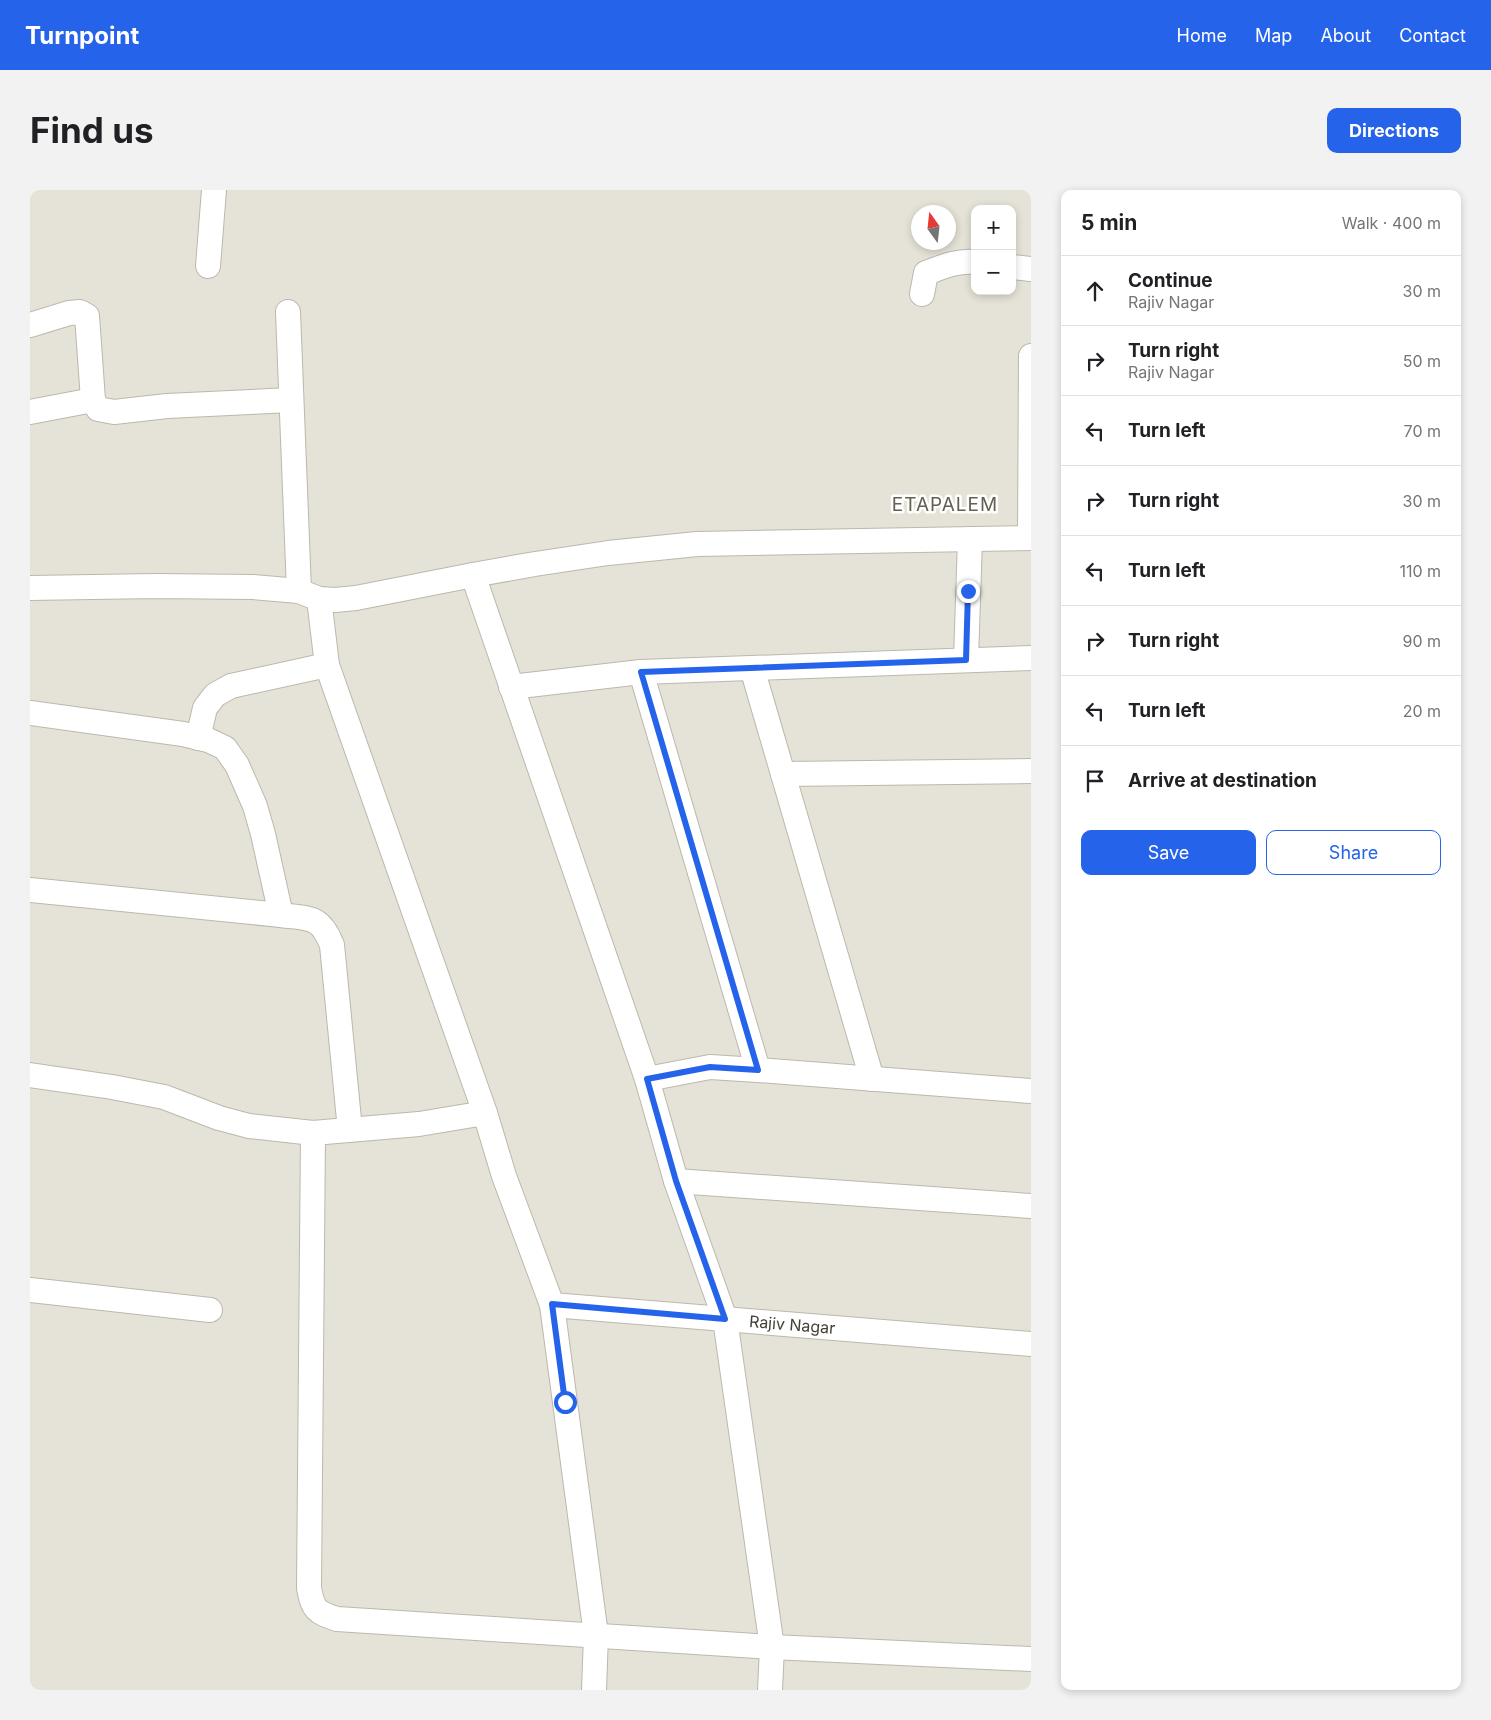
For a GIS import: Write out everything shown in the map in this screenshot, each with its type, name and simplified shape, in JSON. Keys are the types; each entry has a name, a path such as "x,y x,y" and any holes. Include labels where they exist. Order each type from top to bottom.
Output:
{"street":[{"path":"208,266 214,190"},
{"path":"922,294 926,273 943,266 971,262"},
{"path":"1016,267 1031,269"},
{"path":"30,325 70,313 80,312 87,316 93,400 98,409 114,412 167,406 291,400"},
{"path":"288,312 291,400 309,595 327,665 485,1113 504,1176 552,1304 596,1635 594,1690"},
{"path":"30,588 253,587 309,595 356,598 473,575 608,553 697,544 1030,538 1031,356"},
{"path":"30,412 93,400"},
{"path":"966,660 970,539"},
{"path":"473,575 647,1079 676,1181 725,1319 772,1647 770,1690"},
{"path":"511,686 641,672 1031,658"},
{"path":"198,738 205,708 215,695 231,686 327,665"},
{"path":"752,668 872,1079"},
{"path":"641,672 758,1070"},
{"path":"30,714 127,726 198,738 208,740 225,748 237,766 255,806 281,915"},
{"path":"783,774 1031,771"},
{"path":"30,890 281,915 306,918 319,922 326,930 332,945 350,1130"},
{"path":"647,1079 710,1067 1031,1091"},
{"path":"30,1075 112,1086 164,1097 219,1118 249,1126 313,1132 418,1124 485,1113"},
{"path":"313,1132 309,1588 312,1603 320,1614 336,1619 772,1647 1031,1659"},
{"path":"676,1181 1031,1206"},
{"path":"30,1290 210,1310"},
{"name":"Rajiv Nagar","path":"552,1304 1031,1344"}],"shaded area":[{"path":"30,190 1031,190 1031,1690 30,1690"}],"district":[{"name":"ETAPALEM","path":"945,504"}],"route":[{"path":"565,1402 552,1304 725,1319 676,1181 647,1079 710,1067 758,1070 641,672 966,660 968,591"}]}
